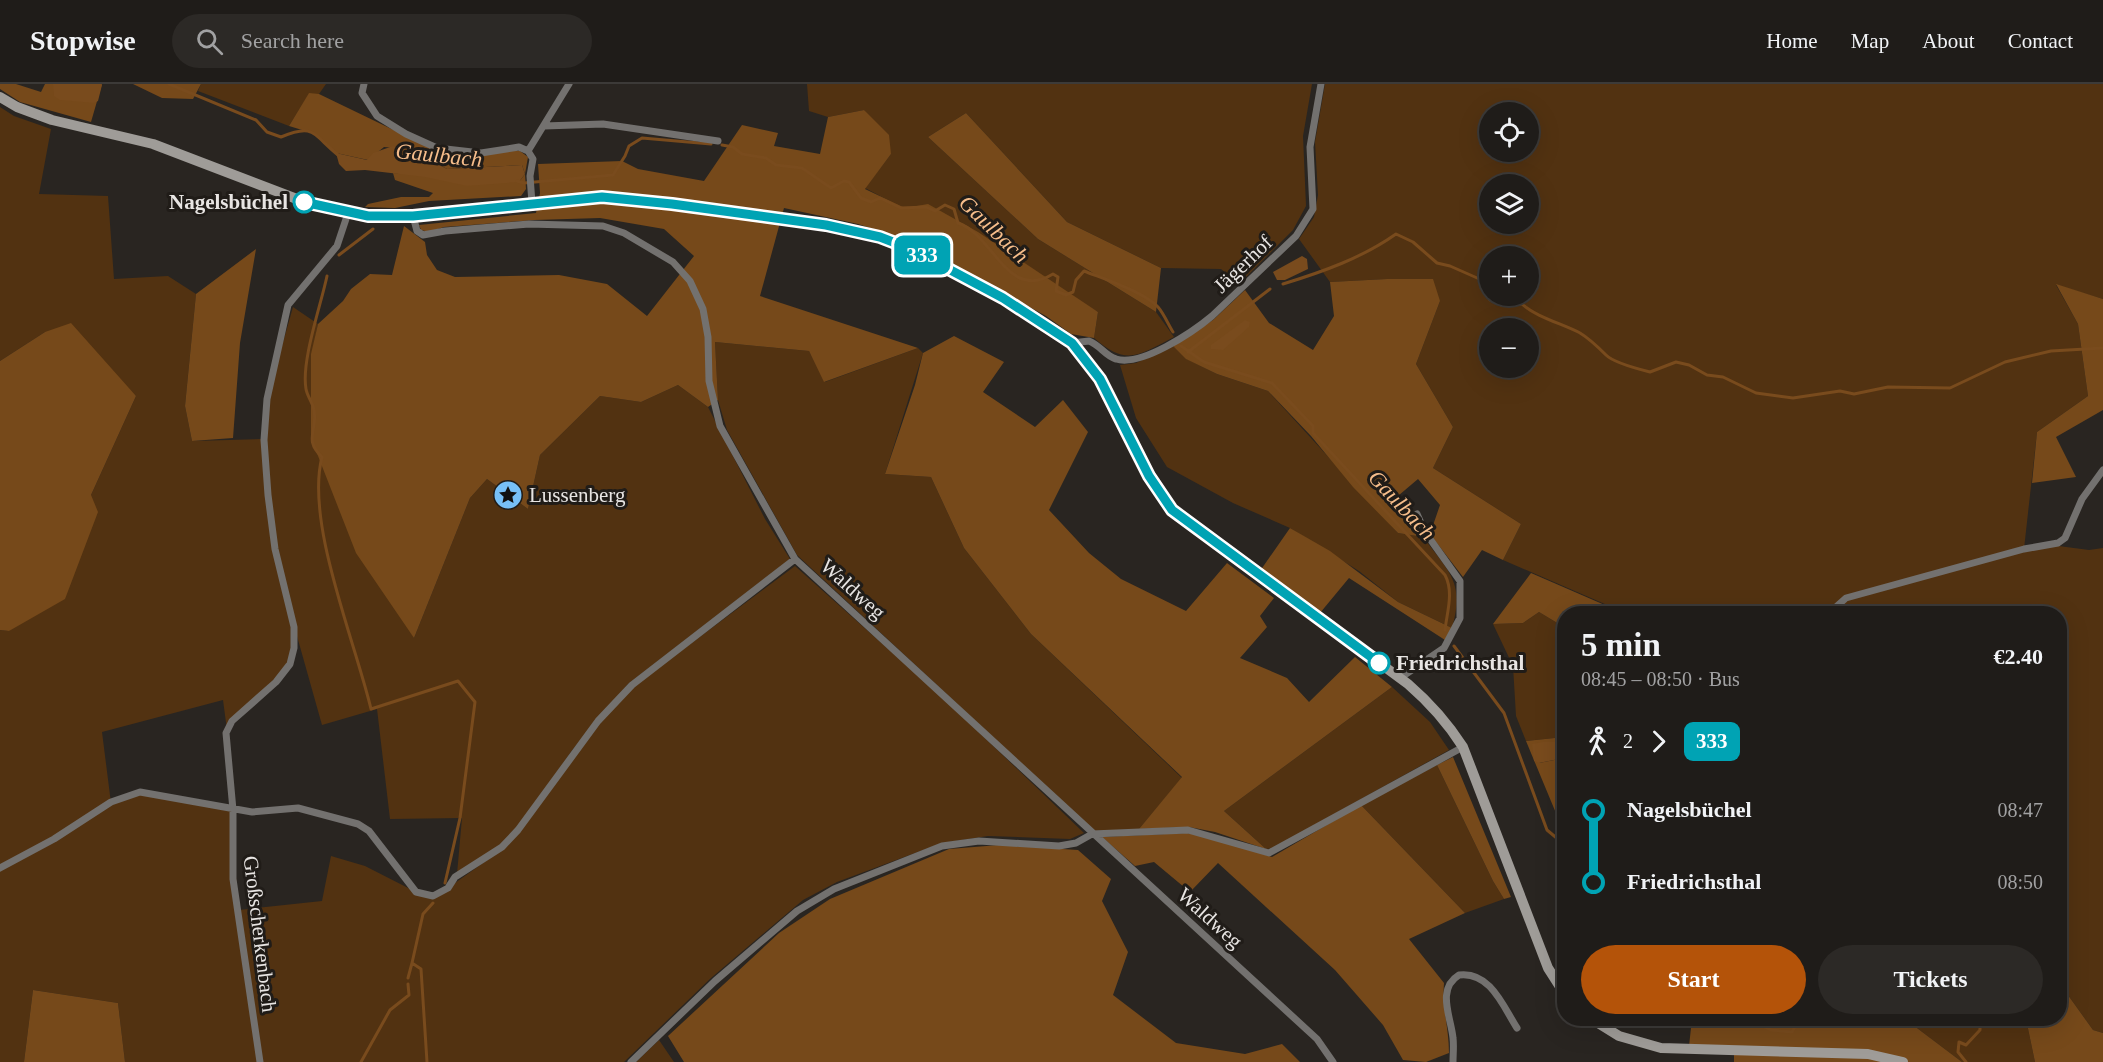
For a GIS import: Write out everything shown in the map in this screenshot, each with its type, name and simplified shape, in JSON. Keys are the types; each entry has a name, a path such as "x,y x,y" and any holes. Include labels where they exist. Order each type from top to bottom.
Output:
{"main road":[{"path":"0,97 17,107 52,120 153,144 302,201 348,213 413,216 602,197 672,204 863,233 911,249 1025,311 1072,343 1100,379 1149,476 1172,510 1428,700 1463,747 1548,968 1557,982"},
{"path":"1603,1026 1619,1036 1661,1048 1868,1054 1903,1062"}],"street":[{"path":"364,84 362,93 377,116 406,134 437,148 481,153 519,147 528,151 533,159 530,176 532,203"},
{"path":"528,151 569,84"},
{"name":"Jägerhof","path":"1072,343 1089,342 1107,355 1123,361 1150,354 1198,327 1212,316 1296,236 1313,209 1310,147 1320,84"},
{"path":"544,126 603,124 718,141"},
{"name":"Großscherkenbach","path":"260,1062 233,879 233,810 227,730 237,717 276,682 290,664 294,648 294,627 275,549 267,495 264,440 272,367 288,305 337,246 348,213"},
{"name":"Waldweg","path":"413,216 417,231 423,235 445,231 529,225 603,226 624,233 673,262 690,281 703,309 708,337 709,381 720,426 795,559 1317,1039 1333,1062"},
{"path":"1837,606 1846,598 2024,549 2058,543 2065,538 2082,499 2103,470"},
{"path":"1400,678 1444,648 1460,618 1460,581 1425,532 1417,514"},
{"path":"0,867 25,856 111,802 140,792 252,812 298,808 362,826 369,831 416,892 433,896 448,888 455,877 502,848 519,830 576,750 632,685 795,559"},
{"path":"631,1062 715,981 797,911 834,889 942,846 979,841 1059,846 1076,843 1092,834 1188,830 1269,853 1463,747"},
{"path":"1453,1062 1453,1037 1446,995 1450,982 1459,975 1475,976 1486,982 1517,1028"}],"shaded area":[{"path":"0,84 16,84 41,92 45,84 102,84 91,122 20,102 0,89"},
{"path":"53,84 102,85 98,101 94,103 60,100 54,96"},
{"path":"133,84 201,84 193,99 162,98"},
{"path":"201,84 326,84 319,94 309,94 289,126 198,91"},
{"path":"807,84 1312,84 1303,136 1306,206 1293,230 1239,284 1221,269 1161,268 1067,222 966,113 928,137 1038,239 1156,312 1174,337 1142,353 1125,355 1116,353 1094,338 1098,312 865,188 891,154 864,110 828,117 809,111"},
{"path":"1325,84 2103,84 2103,299 2056,285 2078,324 2088,396 2037,432 2024,549 2051,545 2089,550 2103,548 2103,1033 2093,1030 2067,994 2067,606 1609,606 1503,560 1521,524 1433,468 1453,427 1416,364 1440,301 1387,279 1330,282 1299,239 1314,217 1318,195 1315,142"},
{"path":"309,93 319,94 437,151 520,151 528,157 525,174 522,165 447,169 409,149 384,147 368,160 336,153 312,133 289,126"},
{"path":"0,107 14,116 51,129 39,194 108,196 114,279 168,276 196,294 185,406 192,441 264,439 267,399 293,307 318,324 312,354 414,638 470,498 487,479 528,509 540,455 600,396 641,402 678,385 708,407 765,519 790,559 628,684 573,749 517,829 501,846 457,874 462,818 390,819 377,709 322,725 295,629 290,664 227,730 223,700 102,732 111,803 140,792 233,810 231,820 239,910 322,901 331,856 365,866 416,892 433,896 448,888 504,848 600,722 634,686 795,566 942,697 1084,833 1070,839 988,836 942,843 837,882 803,900 711,978 624,1062 125,1062 118,1003 33,990 24,1062 0,1062 0,630 9,631 91,495 136,396 45,332 0,361"},
{"path":"864,110 889,135 891,154 865,189 905,208 928,204 978,232 1098,312 1094,338 1071,334 1046,316 906,240 858,224 784,208 760,296 918,348 824,382 809,351 715,342 718,400 708,407 678,385 641,402 600,396 540,455 528,509 487,479 470,498 414,638 356,553 311,438 311,354 318,324 343,301 351,289 370,274 392,275 404,226 425,242 427,255 437,270 455,277 559,275 607,284 647,316 694,256 664,229 600,218 444,227 429,232 421,230 419,225 536,213 540,193 538,164 622,161 638,169 704,181 742,125 778,133 774,146 820,154 828,117"},
{"path":"966,113 1067,222 1161,268 1156,312 1038,239 928,137"},
{"path":"393,146 409,149 447,169 522,165 525,174 519,182 467,186 425,177 365,170 346,171 339,164 336,153 367,160 373,153"},
{"path":"393,173 519,182 525,174 526,189 521,196 429,201 395,208 365,207 368,204 401,197 429,197 433,193 395,180"},
{"path":"256,249 240,343 233,438 192,441 185,406 196,294"},
{"path":"1302,256 1307,259 1308,269 1285,280 1277,280 1273,272"},
{"path":"1433,279 1440,301 1416,364 1453,427 1433,468 1521,524 1503,560 1482,550 1463,577 1430,534 1440,505 1418,479 1392,501 1423,537 1398,533 1353,487 1311,436 1268,391 1217,374 1186,359 1173,346 1213,320 1245,290 1269,323 1313,350 1334,316 1330,282"},
{"path":"2056,284 2103,299 2103,410 2056,437 2076,477 2032,483 2037,432 2088,396 2078,324"},
{"path":"1245,320 1250,322 1249,327 1223,350 1211,349 1211,345"},
{"path":"71,323 136,396 91,495 98,512 65,599 9,631 0,630 0,361 45,332"},
{"path":"954,336 1004,362 983,392 1035,427 1063,400 1088,432 1049,510 1089,553 1121,579 1186,611 1227,563 1274,598 1260,616 1267,627 1240,658 1287,678 1309,702 1355,657 1392,687 1224,811 1266,849 1215,832 1189,827 1139,829 1182,777 1031,634 964,548 931,477 885,474 915,385 923,353"},
{"path":"715,342 809,351 825,382 918,348 923,353 885,474 931,477 964,548 1031,634 1182,778 1139,829 1094,831 797,555 727,430 718,400"},
{"path":"1173,346 1187,359 1217,374 1268,391 1398,533 1423,537 1452,578 1457,599 1452,628 1398,602 1359,571 1290,528 1233,503 1167,467 1136,418 1120,365 1136,363"},
{"path":"1290,528 1330,551 1398,602 1452,628 1445,640 1349,578 1320,613 1260,571"},
{"path":"1531,573 1607,606 1557,606 1557,623 1539,612 1523,623 1493,624"},
{"path":"1539,612 1557,623 1557,738 1526,741 1516,716 1513,666 1493,624 1523,623"},
{"path":"1392,687 1430,722 1449,750 1273,848 1266,849 1224,811"},
{"path":"1557,738 1557,742 1543,742 1539,763 1557,759 1557,816 1526,741"},
{"path":"1557,742 1557,759 1539,763 1534,761 1532,744"},
{"path":"1453,757 1511,897 1504,899 1493,881 1437,765"},
{"path":"1437,765 1504,899 1465,913 1361,805"},
{"path":"1361,805 1465,913 1409,939 1444,983 1449,1053 1426,1062 1403,1060 1383,1025 1335,970 1218,863 1190,892 1154,862 1135,866 1102,837 1187,833 1213,838 1272,857"},
{"path":"999,845 1078,850 1111,879 1102,901 1128,952 1113,995 1176,1043 1245,1054 1282,1044 1300,1062 684,1062 668,1036 779,933 830,899 949,849"},
{"path":"33,990 118,1003 125,1062 24,1062"},
{"path":"2067,994 2093,1030 2103,1033 2103,1062 2035,1062 2027,1026 2067,1026"},
{"path":"1691,1026 1914,1026 1962,1062 1734,1062 1734,1048 1689,1046"},
{"path":"1914,1026 2027,1026 2035,1062 1962,1062"},
{"path":"659,1040 674,1062 636,1062"}],"waterway":[{"name":"Gaulbach","path":"169,84 256,120 267,132 281,137 301,131 312,133 338,155"},
{"name":"Gaulbach","path":"517,181 524,183 613,175 629,146 642,138 711,144"},
{"name":"Gaulbach","path":"722,145 733,147 742,154 766,158 776,165 802,168 831,188 844,181 849,182 861,198 871,202 880,198 901,208 926,207 935,211 945,205 954,209 958,223 971,230 1002,264 1024,280 1037,280 1053,274 1058,277 1056,291 1066,295 1073,292 1076,280 1084,271 1123,286 1152,301 1173,332"},
{"path":"339,255 373,229"},
{"path":"1283,284 1341,264 1396,234 1413,242 1437,263 1450,266 1484,281 1490,300 1501,305 1522,304 1542,317 1580,333 1610,358 1620,363 1650,372 1676,362 1689,365 1707,375 1723,377 1756,393 1793,398 1840,391 1854,394 1888,387 1950,388 2005,362 2051,351 2103,348"},
{"path":"327,276 306,364 306,389 315,417 313,445 322,457 319,484 320,514 326,547 371,709 458,681 475,702 460,818 445,883"},
{"path":"1188,352 1270,289"},
{"name":"Gaulbach","path":"1181,346 1204,362 1272,383 1313,426 1313,433 1445,575 1449,588 1445,630"},
{"name":"Gaulbach","path":"1454,646 1504,713 1547,830 1557,838"},
{"path":"427,1062 421,969 412,963 423,914 433,903"},
{"path":"408,978 412,963"},
{"path":"361,1062 390,1010 409,995 408,984"},
{"name":"Gaulbach","path":"1762,1026 1771,1030 1792,1032 1795,1026"},
{"name":"Gaulbach","path":"1966,1062 1958,1052 1959,1042 1966,1045 1980,1030 1980,1026"}],"bus line":[{"name":"333","path":"304,202 368,216 413,216 602,197 826,225 880,237 911,249 1025,311 1072,343 1100,379 1156,489 1172,510 1379,663"}],"place":[{"name":"Nagelsbüchel","path":"304,202"},
{"name":"Lussenberg","path":"508,495"},
{"name":"Friedrichsthal","path":"1379,663"}]}
